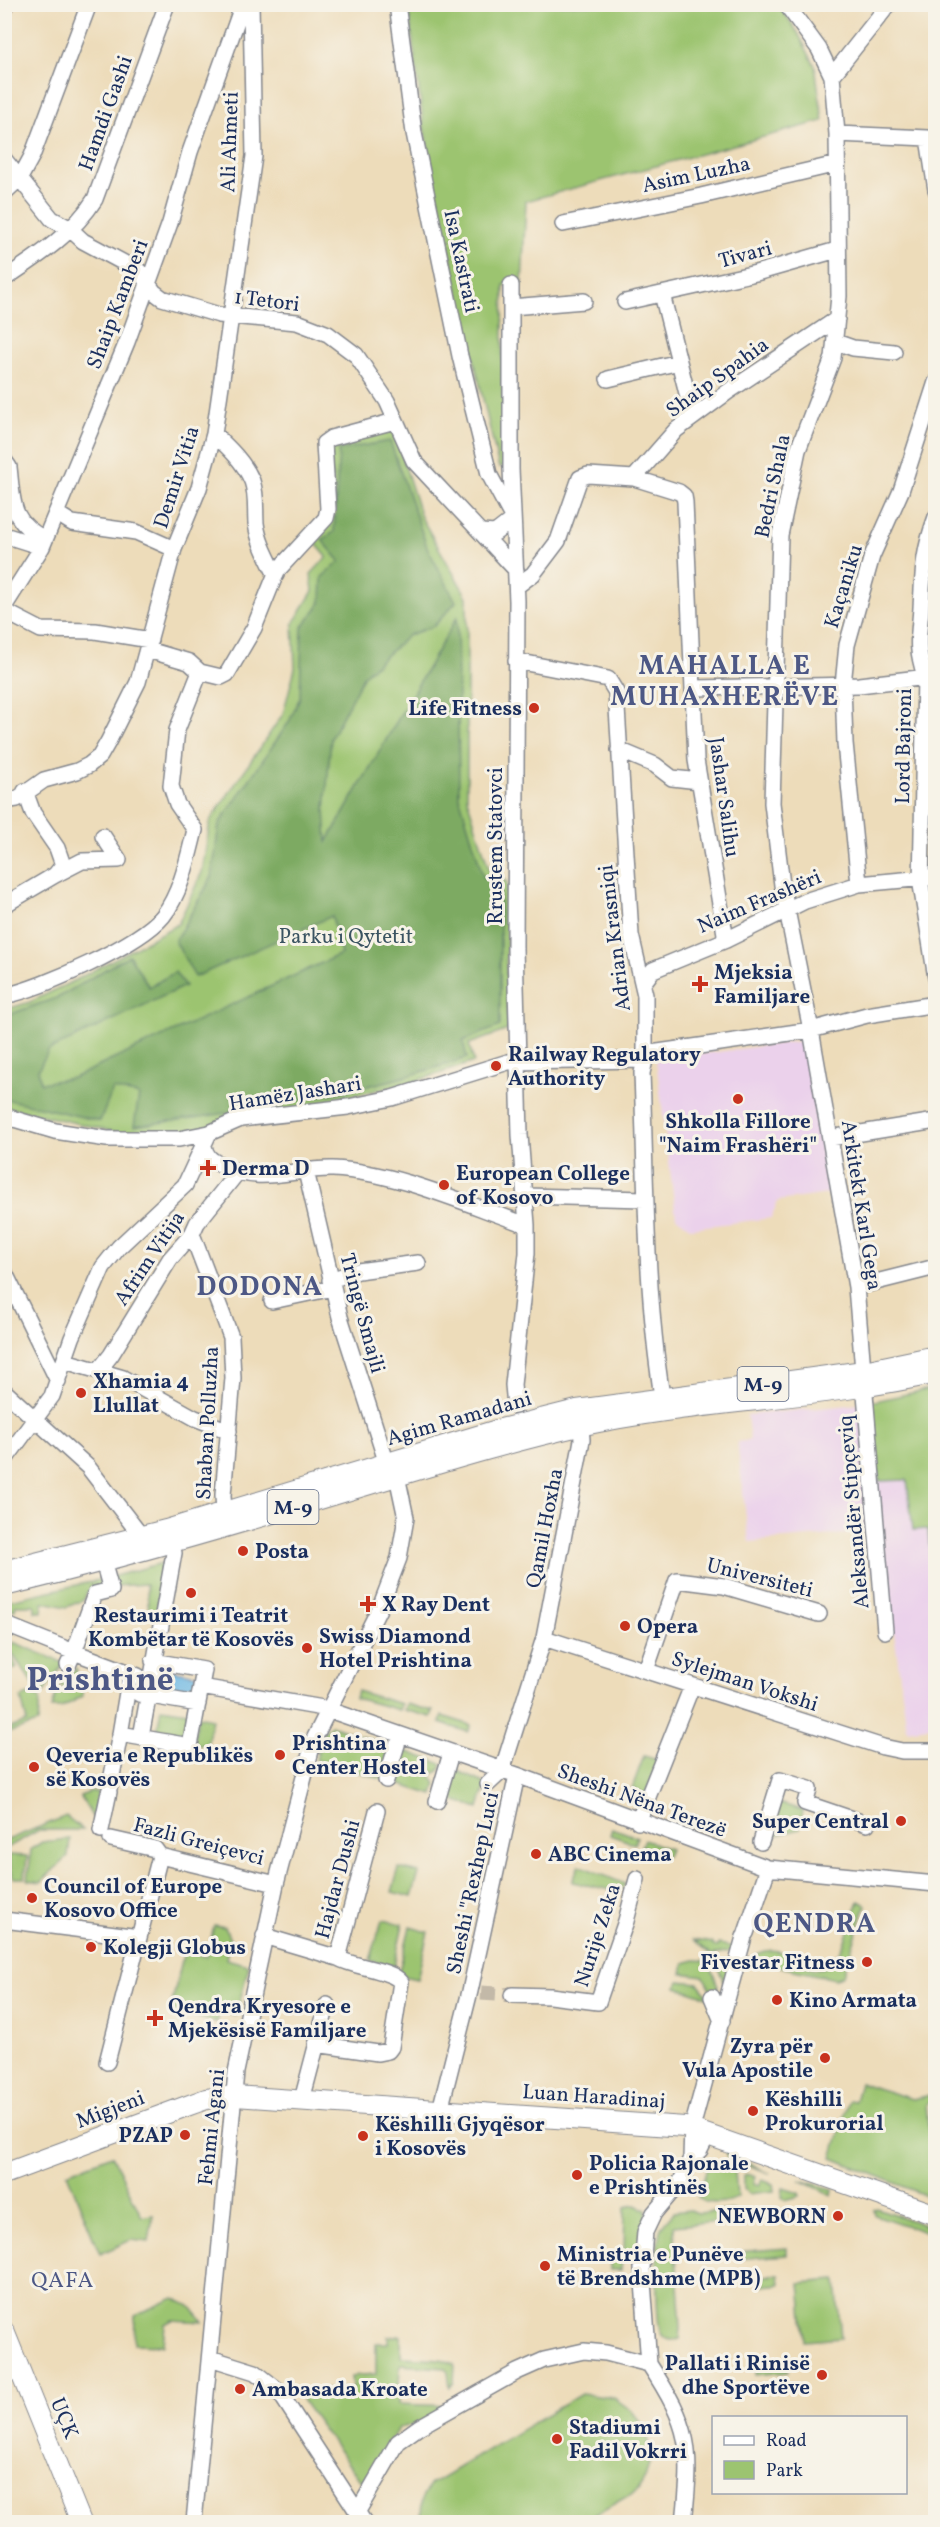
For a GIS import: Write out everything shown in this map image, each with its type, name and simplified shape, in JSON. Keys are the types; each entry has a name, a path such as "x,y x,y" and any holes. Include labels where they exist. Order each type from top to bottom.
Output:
{"main road":[{"name":"Agim Ramadani","path":"4,1571 142,1537 224,1513 392,1470 581,1426 865,1380 936,1356"},
{"name":"Agim Ramadani","path":"4,1586 162,1545 392,1470 517,1415 662,1396 936,1373"},
{"name":"Luan Haradinaj","path":"235,2096 700,2131 936,2216"},
{"name":"Migjeni","path":"4,2174 191,2104 206,2099 235,2096"},
{"name":"UÇK","path":"4,2331 81,2523"}],"street":[{"path":"4,9 6,4"},
{"path":"4,192 20,178 32,156 89,4"},
{"name":"Hamdi Gashi","path":"4,279 49,247 95,199 167,4"},
{"name":"Shaip Kamberi","path":"4,607 44,543 150,285 190,152 243,4"},
{"name":"Ali Ahmeti","path":"232,315 254,156 251,4"},
{"name":"Isa Kastrati","path":"397,4 414,133 460,356 489,474 513,519"},
{"path":"786,4 819,48 832,75 889,4"},
{"name":"Bedri Shala","path":"787,910 772,803 778,569 784,508 798,450 833,358 836,342 837,134 832,75"},
{"path":"837,134 928,138 933,149 936,190"},
{"name":"1 Tetori","path":"4,159 52,219 69,228 83,241 139,271 154,292 162,298 219,315 297,322 328,334 356,355 369,371 387,401 414,461 481,532 516,578"},
{"name":"Asim Luzha","path":"563,224 701,196 837,164"},
{"name":"Tivari","path":"625,302 756,273 837,250"},
{"name":"Rrustem Statovci","path":"511,285 513,519 516,578 515,948 520,1135 527,1225 513,1385 517,1415"},
{"path":"662,294 693,417"},
{"path":"511,308 584,301"},
{"name":"Demir Vitia","path":"4,801 17,799 25,791 53,777 77,771 100,756 138,682 174,549 189,518 214,434 232,315"},
{"name":"Shaip Spahia","path":"634,478 676,430 837,319"},
{"path":"836,342 854,348 894,352"},
{"path":"608,379 679,362"},
{"name":"Kaçaniku","path":"860,884 845,743 843,685 847,645 872,556 901,491 936,382"},
{"path":"4,611 40,630 95,631 149,645 189,662 200,672 221,677 227,674 254,628 276,575 328,514 324,443 331,438 395,421"},
{"path":"214,434 244,466 251,481 256,497 256,524 276,575"},
{"path":"4,460 9,467 17,516 44,543"},
{"path":"516,578 533,574 558,541 580,478 588,475 634,478"},
{"name":"Jashar Salihu","path":"634,478 684,496 699,781 726,940"},
{"path":"56,513 72,523 136,532 174,549"},
{"name":"Lord Bajroni","path":"936,517 922,562 921,609 917,626 918,653 930,676 928,941 936,978"},
{"path":"481,532 495,533 513,519"},
{"path":"4,535 44,543"},
{"name":"Adrian Krasniqi","path":"516,661 608,679 616,692 631,935 644,982 645,1057 642,1073 645,1199 648,1264 662,1396"},
{"path":"4,996 40,985 125,946 163,916 177,887 195,830 177,804 171,786 177,730 200,672"},
{"path":"694,688 843,685 930,676"},
{"path":"619,750 655,765 672,778 699,781"},
{"path":"25,791 33,813 63,860 63,865 55,875"},
{"path":"4,905 82,861 119,860 103,836"},
{"name":"Naim Frashëri","path":"644,982 653,970 726,940 805,901 860,884 929,878"},
{"name":"Arkitekt Karl Gega","path":"787,910 811,1030 856,1287 865,1380"},
{"name":"Hamëz Jashari","path":"4,1116 54,1131 107,1139 206,1139 241,1119 348,1107 392,1098 433,1087 489,1066 519,1060 629,1062 645,1057 811,1030 867,1015 936,1004"},
{"path":"830,1138 936,1121"},
{"path":"206,1139 206,1155 237,1173 251,1176 331,1169 380,1175 527,1225"},
{"path":"4,1461 36,1421 58,1382 103,1267 119,1247 185,1185 206,1139"},
{"name":"Tringë Smajli","path":"306,1171 332,1284 406,1518 399,1558 381,1605 329,1710"},
{"name":"Afrim Vitija","path":"99,1370 111,1355 170,1259 192,1234 197,1223 237,1173"},
{"path":"525,1196 645,1199"},
{"name":"Shaban Polluzha","path":"192,1234 231,1337 233,1377 223,1495 224,1513"},
{"path":"272,1301 332,1284 358,1272 418,1263"},
{"path":"856,1287 936,1267"},
{"path":"4,1271 58,1382"},
{"path":"65,1361 123,1378 216,1429 229,1431"},
{"name":"Aleksandër Stipçeviq","path":"865,1380 864,1400 885,1631"},
{"path":"4,1391 36,1421 67,1445 88,1467 142,1537"},
{"name":"Qamil Hoxha","path":"510,1773 509,1752 544,1638 583,1435 581,1426"},
{"path":"141,1737 174,1553"},
{"path":"71,1659 95,1594 111,1590 106,1572"},
{"name":"Universiteti","path":"646,1670 677,1580 724,1586 819,1614"},
{"path":"4,1624 71,1659 130,1675 151,1678"},
{"name":"Sylejman Vokshi","path":"544,1638 883,1747 902,1751 936,1751"},
{"path":"130,1675 120,1734 190,1746 204,1670 153,1661"},
{"path":"641,1815 692,1686"},
{"name":"Sheshi Nëna Terezë","path":"201,1687 329,1710 510,1773 641,1815 768,1868 936,1884"},
{"path":"127,1692 198,1704"},
{"name":"Fehmi Agani","path":"194,2523 235,2096 243,2035 276,1884 314,1739 329,1710"},
{"path":"386,1780 400,1735"},
{"name":"Fazli Greiçevci","path":"119,1739 110,1789 106,1834 154,1849 160,1856 276,1884"},
{"path":"437,1801 451,1753"},
{"path":"488,1784 510,1773"},
{"name":"Sheshi \"Rexhep Luci\"","path":"440,2110 476,1992 510,1773"},
{"path":"761,1842 780,1780 809,1789 805,1803 867,1824"},
{"name":"Hajdar Dushi","path":"338,1958 377,1811"},
{"path":"107,2062 160,1856"},
{"path":"684,2523 688,2461 684,2427 674,2401 649,2364 643,2282 643,2243 654,2213 681,2181 691,2158 700,2150 700,2131 722,2021 720,1995 768,1868"},
{"name":"Nurije Zeka","path":"512,1995 550,1996 595,2003 600,2000 637,1879"},
{"path":"4,1920 138,1937"},
{"name":"Hajdar Dushi","path":"264,1936 338,1958 356,1966 393,1975 401,1982 391,2047 388,2051 378,2053 316,2044"},
{"path":"302,2100 327,2005"},
{"path":"361,2517 398,2442 419,2427 517,2372 544,2360 585,2351 606,2353 649,2364"},
{"path":"210,2358 255,2372 278,2390 361,2517"}],"shaded area":[{"name":"Shkolla Fillore \"Naim Frashëri\"","path":"807,1040 828,1194 778,1201 771,1218 691,1228 676,1217 656,1060"},
{"path":"935,1388 935,1726 907,1730 894,1632 890,1633 885,1571 871,1572 869,1532 749,1542 737,1442 750,1440 747,1415 861,1404"}],"green space":[{"path":"408,5 779,5 798,33 815,66 823,121 526,201 522,285 504,285 502,380 505,466 499,468 457,287 424,129"},
{"name":"Parku i Qytetit","path":"393,428 421,517 467,597 467,798 490,872 507,882 508,1030 469,1044 474,1062 413,1082 200,1130 120,1133 5,1107 4,1010 30,1002 76,980 178,924 202,872 210,821 283,714 295,668 293,624 313,591 311,574 327,557 312,539 335,514 330,456 335,441"},
{"name":"Parku i Qytetit","path":"390,441 427,547 456,602 434,626 409,635 364,675 331,738 325,810 327,842 457,617 459,796 483,876 500,886 500,1026 463,1041 467,1058 426,1071 344,1092 218,1115 134,1126 139,1095 113,1089 100,1121 5,1099 5,1016 59,997 129,955 149,987 175,972 185,986 49,1050 38,1070 41,1083 73,1078 341,954 332,916 195,977 175,941 212,877 219,824 289,722 300,697 302,628 321,602 322,577 340,561 322,540 334,532 339,450"},
{"path":"935,1388 935,1562 931,1563 928,1529 913,1530 907,1480 879,1481 870,1402"},
{"path":"162,1563 157,1613 149,1611 146,1584 114,1586 111,1577"},
{"path":"104,1579 105,1583 98,1589 87,1592 84,1600 67,1607 43,1602 42,1612 35,1612 35,1605 16,1605 15,1610 5,1608 5,1601"},
{"path":"13,1642 64,1663 44,1692 35,1687 9,1649"},
{"path":"4,1644 17,1668 5,1672"},
{"path":"76,1668 83,1696 61,1708 52,1708 58,1688 64,1692 66,1688 60,1685"},
{"path":"357,1691 401,1704 399,1710 355,1698"},
{"path":"31,1694 40,1698 38,1723 5,1734 5,1730 27,1722 21,1698"},
{"path":"406,1704 433,1711 431,1717 404,1710"},
{"path":"161,1708 194,1713 189,1743 156,1738"},
{"path":"198,1716 212,1719 207,1746 193,1744"},
{"path":"442,1716 471,1725 468,1732 440,1723"},
{"path":"331,1725 389,1746 382,1779 316,1760 323,1732"},
{"path":"405,1751 442,1764 440,1770 431,1775 436,1784 433,1795 392,1782 400,1753"},
{"path":"644,1756 658,1760 646,1794 632,1788"},
{"path":"449,1767 486,1784 479,1808 442,1797"},
{"path":"98,1792 93,1818 80,1796"},
{"path":"774,1802 803,1810 800,1829 762,1839"},
{"path":"66,1816 83,1830 39,1830 5,1849 5,1841"},
{"path":"612,1828 637,1837 635,1844 610,1835"},
{"path":"70,1839 68,1856 41,1882 28,1880 31,1849 42,1842"},
{"path":"644,1840 670,1849 667,1856 641,1847"},
{"path":"8,1855 27,1856 25,1878 13,1878"},
{"path":"579,1865 625,1884 620,1892 572,1882"},
{"path":"399,1868 419,1873 412,1897 392,1892"},
{"path":"859,1901 866,1905 843,1975 835,1979 749,1960 763,1952 775,1950 815,1969 825,1967 835,1958 843,1945"},
{"path":"382,1920 403,1924 394,1966 370,1961"},
{"path":"214,1925 225,1927 230,1940 226,1959 249,1965 236,2016 220,2012 217,2022 170,2011 184,1952 207,1957"},
{"path":"410,1927 428,1932 417,1979 398,1975"},
{"path":"694,1940 713,1943 713,1946 718,1947 719,1944 735,1947 735,1950 712,1955"},
{"path":"732,1959 724,1981 715,1962"},
{"path":"695,1960 709,1961 718,1986 714,1996 703,1976 682,1973 684,1963"},
{"path":"679,1981 698,1983 710,1998 677,1987"},
{"path":"860,2083 912,2099 935,2094 935,2100 926,2104 935,2199 832,2158 849,2100 855,2101"},
{"path":"726,2151 770,2174 729,2159"},
{"path":"112,2155 142,2217 153,2215 149,2242 131,2240 100,2254 67,2173"},
{"path":"716,2162 735,2171 737,2197 711,2203 697,2198 707,2168"},
{"path":"744,2175 756,2177 754,2183 759,2185 762,2180 773,2184 774,2191 748,2194 744,2189"},
{"path":"800,2180 833,2189 832,2195"},
{"path":"783,2188 799,2193 800,2196 785,2200 782,2197"},
{"path":"636,2205 646,2210 645,2231 641,2244 630,2260 622,2259 621,2270 610,2270 610,2253 624,2253 625,2207"},
{"path":"877,2208 932,2228 925,2232 875,2215 874,2209"},
{"path":"690,2210 698,2213 734,2210 739,2214 740,2220 674,2226 681,2328 680,2339 670,2340 662,2335 658,2317 660,2231 674,2212"},
{"path":"787,2248 787,2255 735,2259 735,2252"},
{"path":"779,2275 780,2284 764,2286 763,2276"},
{"path":"836,2280 841,2338 805,2341 800,2283"},
{"path":"174,2298 190,2306 203,2322 172,2320 165,2324 163,2345 134,2344 135,2315"},
{"path":"388,2336 401,2336 401,2357 441,2359 455,2364 454,2383 450,2387 448,2371 445,2368 400,2365 398,2404 451,2406 424,2422 398,2428 381,2459 362,2483 296,2392 352,2388 351,2376 376,2374 376,2343 388,2343"},
{"path":"787,2367 788,2372 755,2375 757,2369"},
{"name":"Stadiumi Fadil Vokrri","path":"581,2394 614,2398 631,2410 642,2424 648,2441 649,2463 645,2478 638,2490 583,2522 420,2522 423,2495 431,2484"}],"water":[{"path":"165,1669 198,1675 194,1697 161,1691"}],"tunnel":[{"path":"481,1993 512,1995"}],"place":[{"name":"Life Fitness","path":"534,708"},
{"name":"Mjeksia Familjare","path":"700,984"},
{"name":"Railway Regulatory Authority","path":"496,1066"},
{"name":"Shkolla Fillore \"Naim Frashëri\"","path":"738,1099"},
{"name":"Derma D","path":"208,1168"},
{"name":"European College of Kosovo","path":"444,1185"},
{"name":"Xhamia 4 Llullat","path":"81,1393"},
{"name":"Posta","path":"243,1551"},
{"name":"Restaurimi i Teatrit Kombëtar të Kosovës","path":"191,1593"},
{"name":"X Ray Dent","path":"368,1604"},
{"name":"Opera","path":"625,1626"},
{"name":"Swiss Diamond Hotel Prishtina","path":"307,1648"},
{"name":"Prishtina Center Hostel","path":"280,1755"},
{"name":"Qeveria e Republikës së Kosovës","path":"34,1767"},
{"name":"Super Central","path":"901,1821"},
{"name":"ABC Cinema","path":"536,1854"},
{"name":"Council of Europe Kosovo Office","path":"32,1898"},
{"name":"Kolegji Globus","path":"91,1947"},
{"name":"Fivestar Fitness","path":"867,1962"},
{"name":"Kino Armata","path":"777,2000"},
{"name":"Qendra Kryesore e Mjekësisë Familjare","path":"155,2018"},
{"name":"Zyra për Vula Apostile","path":"825,2058"},
{"name":"Këshilli Prokurorial","path":"753,2111"},
{"name":"PZAP","path":"185,2135"},
{"name":"Këshilli Gjyqësor i Kosovës","path":"363,2136"},
{"name":"Policia Rajonale e Prishtinës","path":"577,2175"},
{"name":"NEWBORN","path":"838,2216"},
{"name":"Ministria e Punëve të Brendshme (MPB)","path":"545,2266"},
{"name":"Pallati i Rinisë dhe Sportëve","path":"822,2375"},
{"name":"Ambasada Kroate","path":"240,2389"},
{"name":"Stadiumi Fadil Vokrri","path":"557,2439"}],"district":[{"name":"MAHALLA E MUHAXHERËVE","path":"725,680"},
{"name":"DODONA","path":"260,1286"},
{"name":"Prishtinë","path":"100,1678"},
{"name":"QENDRA","path":"815,1923"},
{"name":"QAFA","path":"63,2279"}]}
